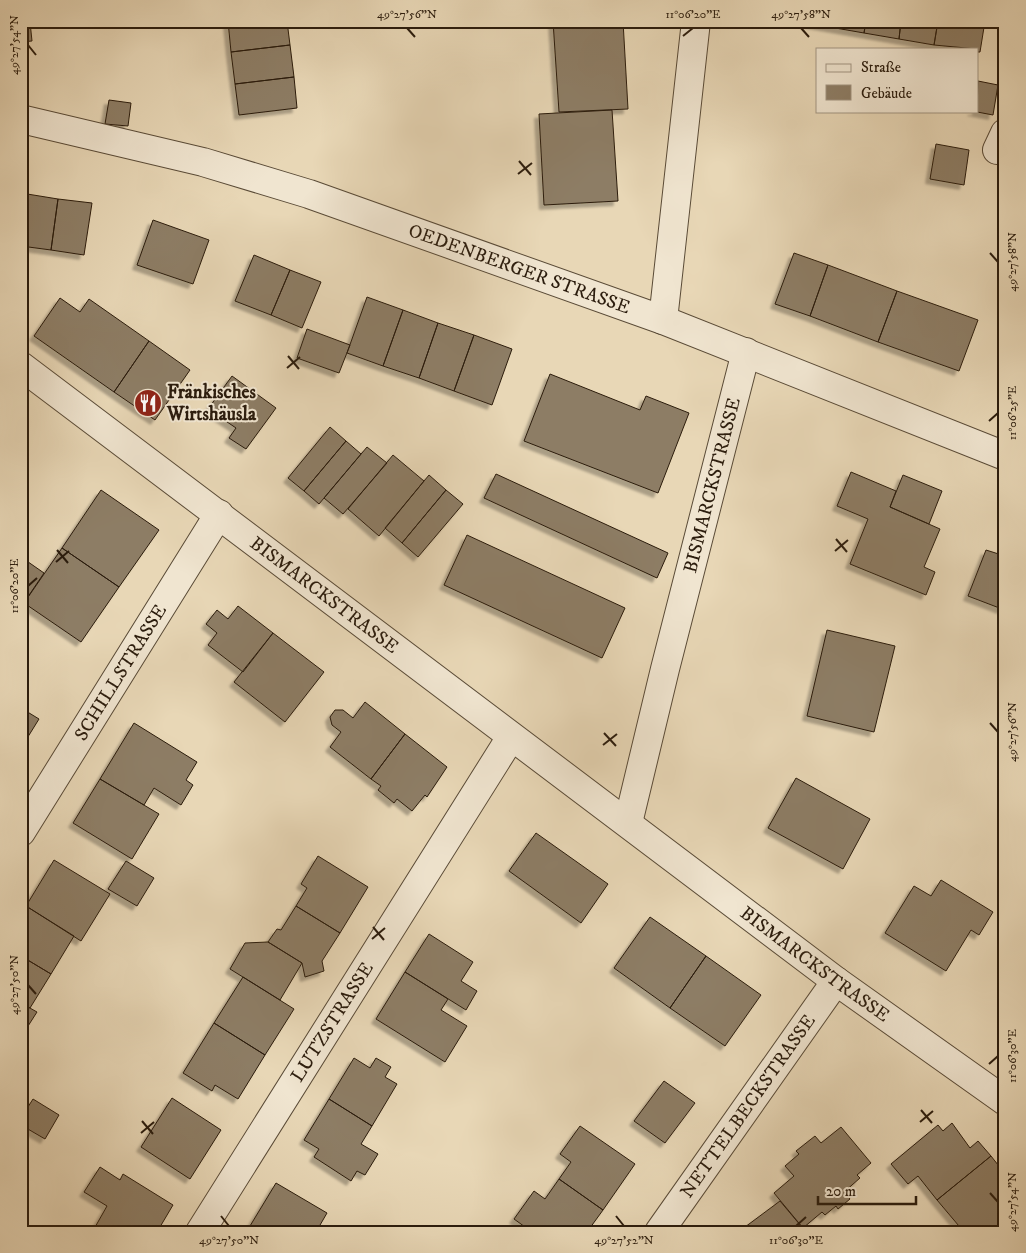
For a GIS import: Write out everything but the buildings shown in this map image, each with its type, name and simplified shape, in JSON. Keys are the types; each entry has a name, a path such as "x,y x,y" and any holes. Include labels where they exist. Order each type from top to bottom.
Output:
{"street":[{"path":"663,320 696,21"},
{"name":"OEDENBERGER STRASSE","path":"21,119 203,162 309,194 663,320 1005,456"},
{"name":"BISMARCKSTRASSE","path":"628,823 665,669 746,352"},
{"name":"BISMARCKSTRASSE","path":"21,366 836,981 1005,1101"},
{"name":"SCHILLSTRASSE","path":"21,832 219,514"},
{"name":"LUTZSTRASSE","path":"200,1232 511,737"},
{"name":"NETTELBECKSTRASSE","path":"659,1232 836,981"}],"place":[{"name":"Fränkisches Wirtshäusla","path":"148,403"}]}
